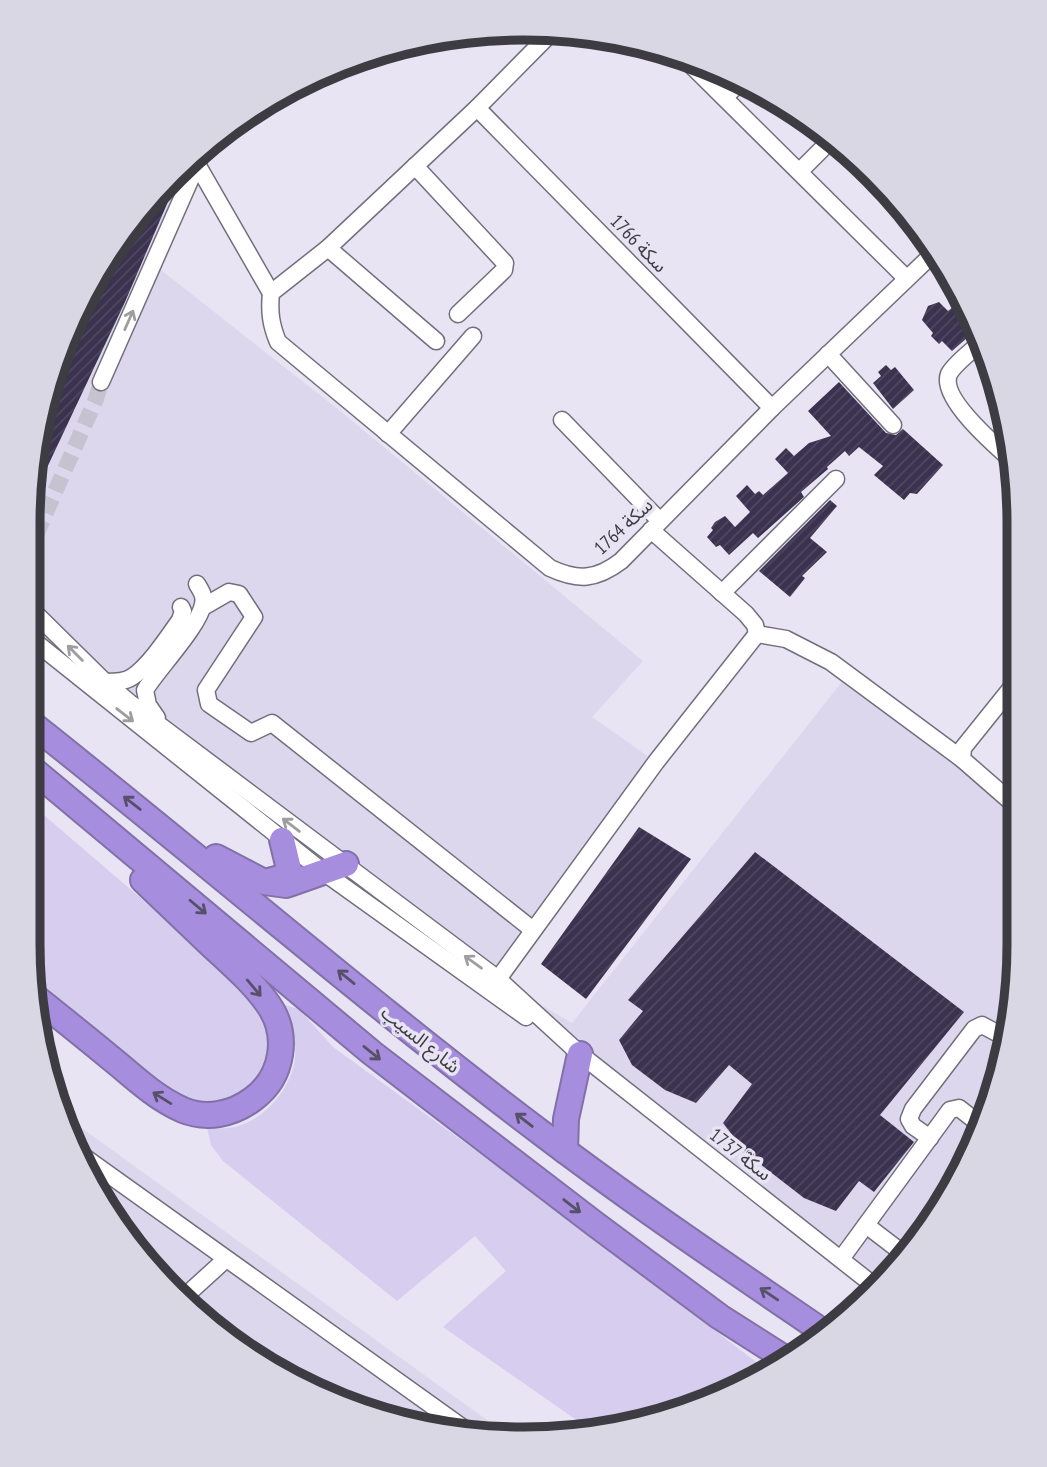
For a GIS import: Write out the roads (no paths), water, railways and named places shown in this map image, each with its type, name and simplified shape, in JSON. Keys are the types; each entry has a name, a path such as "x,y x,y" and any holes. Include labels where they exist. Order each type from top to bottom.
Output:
{"highway":[{"name":"شارع السيب","path":"40,730 172,834 449,1062 565,1151 817,1328"},
{"name":"شارع السيب","path":"40,775 372,1054 636,1255 720,1317 778,1354"},
{"path":"44,1004 157,1095 184,1111 200,1115 240,1109 260,1094 279,1065 281,1050 278,1026 269,1006 246,978 64,805 52,784"},
{"path":"172,834 264,882 286,885 346,864"},
{"path":"264,882 283,877 289,869 282,840"},
{"path":"565,1151 566,1119 580,1054"}],"street":[{"path":"198,166 271,293 328,248 477,108 544,41"},
{"path":"702,75 906,278"},
{"path":"726,97 734,89"},
{"name":"سكة 1766","path":"477,108 772,408"},
{"path":"800,171 825,146"},
{"path":"415,166 505,263 504,270 458,314"},
{"path":"103,389 197,167"},
{"path":"328,248 436,341"},
{"name":"سكة 1764","path":"271,293 271,324 278,342 550,568 567,576 596,576 610,569 656,525 772,408 927,259"},
{"path":"388,434 473,335"},
{"path":"974,349 950,372 947,383 953,399 1001,450"},
{"path":"828,354 893,425"},
{"path":"498,979 656,762 757,635 755,625 656,525 562,420"},
{"path":"722,593 836,479"},
{"path":"164,729 148,705 145,690 191,628 203,607 203,594 197,584"},
{"path":"203,607 229,593 239,594 254,617 205,690 209,705 251,733 272,723 534,930"},
{"path":"105,682 118,682 132,677 180,620 183,611 181,607"},
{"path":"40,616 105,682 498,979 580,1054"},
{"path":"757,635 786,639 831,662 962,759 1007,798"},
{"path":"40,646 322,871 494,993 557,1042 580,1054"},
{"path":"962,759 963,748 1007,693"},
{"path":"930,1138 913,1126 909,1119 913,1109 974,1029 982,1025 998,1033"},
{"name":"سكة 1737","path":"580,1054 869,1281"},
{"path":"841,1259 950,1110 959,1108 973,1119"},
{"path":"94,1164 455,1422"},
{"path":"866,1225 898,1249"},
{"path":"190,1292 226,1259"}],"tunnel":[{"path":"40,526 101,382"}]}
